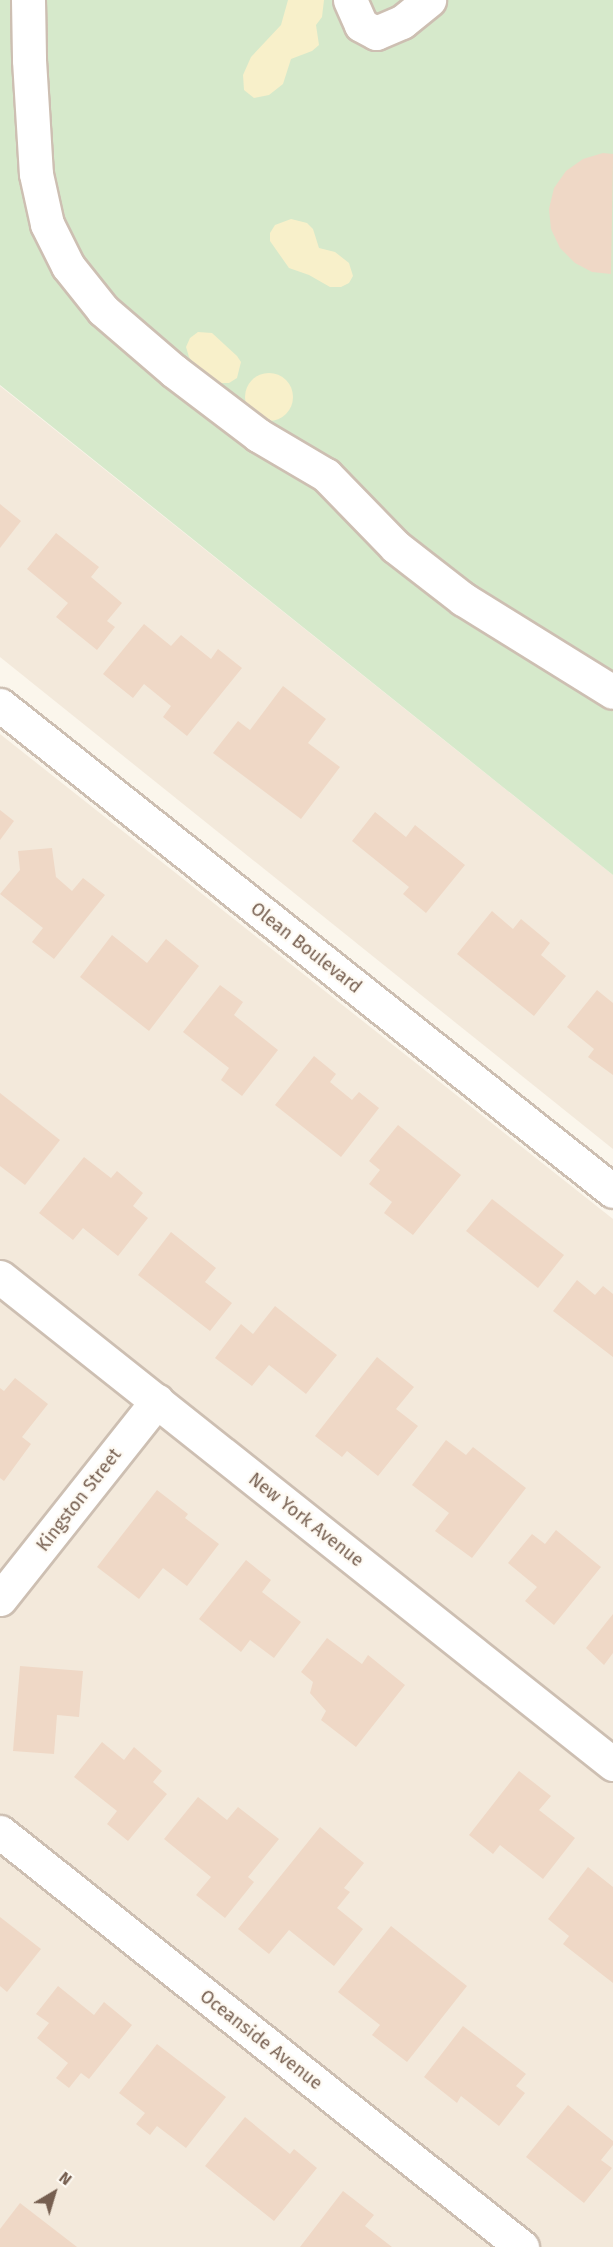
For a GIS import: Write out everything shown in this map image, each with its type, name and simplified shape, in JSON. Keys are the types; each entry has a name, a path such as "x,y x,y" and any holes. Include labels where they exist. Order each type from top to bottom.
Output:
{"street":[{"path":"28,0 36,174 47,224 68,266 103,310 174,371 258,435 326,475 396,547 463,599 613,692"},
{"path":"350,0 361,25 376,33 402,22 429,0"},
{"name":"Olean Boulevard","path":"0,705 613,1191"},
{"name":"New York Avenue","path":"0,1276 613,1764"},
{"name":"Kingston Street","path":"0,1599 157,1401"},
{"name":"Oceanside Avenue","path":"0,1832 522,2247"}],"shaded area":[{"path":"0,386 613,875 613,1149 0,657"},
{"path":"0,734 613,1219 613,2247 0,2247"}],"green space":[{"path":"0,0 613,0 613,875 0,385"}],"sand":[{"path":"288,0 324,0 322,17 316,25 319,45 312,51 291,59 283,84 269,95 254,98 244,90 243,75 251,57 281,25"},
{"path":"291,219 307,223 313,229 319,248 335,252 349,263 353,276 349,283 341,287 330,287 309,275 289,268 270,241 270,233 275,225"},
{"path":"198,332 212,333 237,356 241,362 237,378 229,383 218,383 197,368 189,357 186,347 190,338"},
{"path":"269,373 286,380 293,397 286,414 269,421 252,414 245,397 252,380"}],"building":[{"path":"603,153 613,154 611,274 592,272 575,263 560,248 551,229 549,209 554,188 566,171 583,159"},
{"path":"0,504 21,521 0,548"},
{"path":"56,533 99,567 91,577 122,603 107,621 115,627 97,650 56,617 68,603 27,569"},
{"path":"144,624 171,646 181,635 211,659 218,649 242,668 187,736 163,717 171,706 144,684 133,698 103,674"},
{"path":"283,686 326,719 308,743 340,767 301,819 213,753 238,721 250,730"},
{"path":"0,810 14,821 0,840"},
{"path":"375,812 406,837 415,825 465,865 426,913 403,894 409,887 352,841"},
{"path":"52,848 56,877 72,891 83,878 105,895 54,959 32,942 43,928 0,894 20,870 18,851"},
{"path":"492,911 513,929 521,919 550,943 541,955 566,976 534,1016 457,954"},
{"path":"112,935 147,963 166,939 199,966 149,1031 80,977"},
{"path":"220,985 243,1002 234,1015 278,1050 242,1096 221,1080 229,1068 183,1032"},
{"path":"597,990 613,1003 613,1075 588,1057 594,1049 567,1027"},
{"path":"314,1056 336,1074 330,1082 352,1100 359,1092 379,1108 341,1157 275,1105"},
{"path":"0,1093 60,1140 25,1185 0,1166"},
{"path":"398,1125 461,1175 413,1235 384,1213 392,1202 369,1184 380,1170 369,1161"},
{"path":"84,1157 111,1178 117,1171 143,1193 133,1206 148,1218 118,1256 83,1228 73,1240 39,1213"},
{"path":"492,1199 564,1255 538,1288 466,1231"},
{"path":"171,1232 216,1268 205,1282 232,1303 210,1331 138,1275"},
{"path":"577,1280 595,1295 603,1286 613,1294 613,1357 553,1311"},
{"path":"275,1306 337,1355 306,1394 269,1365 252,1386 215,1358 241,1324 253,1334"},
{"path":"377,1357 414,1387 396,1409 418,1426 378,1476 347,1451 342,1457 315,1436"},
{"path":"15,1378 48,1404 22,1437 31,1444 4,1481 0,1478 0,1388 4,1391"},
{"path":"446,1440 466,1455 473,1447 526,1488 472,1558 435,1531 449,1513 412,1485"},
{"path":"157,1490 188,1514 185,1518 219,1544 187,1586 163,1568 139,1599 97,1567"},
{"path":"556,1530 601,1567 554,1625 525,1601 537,1587 508,1563 532,1534 545,1544"},
{"path":"246,1560 271,1580 262,1592 301,1622 274,1658 250,1640 241,1652 199,1619"},
{"path":"613,1614 613,1653 604,1665 586,1648"},
{"path":"327,1638 362,1664 368,1655 405,1685 356,1747 321,1720 326,1711 310,1693 313,1682 301,1672"},
{"path":"20,1666 83,1671 79,1717 57,1715 54,1754 13,1751"},
{"path":"102,1742 124,1760 134,1747 162,1771 153,1782 167,1794 128,1841 107,1824 117,1811 74,1777"},
{"path":"519,1771 551,1796 539,1810 575,1838 543,1879 500,1845 493,1854 469,1835"},
{"path":"198,1797 227,1820 238,1807 279,1839 248,1877 254,1882 225,1918 196,1895 211,1877 164,1839"},
{"path":"320,1827 364,1863 344,1888 350,1892 337,1908 363,1929 334,1966 289,1930 269,1954 238,1929"},
{"path":"588,1867 613,1887 613,1983 563,1944 569,1936 548,1919"},
{"path":"0,1917 41,1949 7,1992 0,1986"},
{"path":"391,1926 467,1986 407,2062 372,2035 380,2025 338,1992"},
{"path":"58,1986 94,2015 104,2002 132,2025 89,2079 81,2073 69,2088 56,2078 68,2063 37,2038 49,2023 36,2014"},
{"path":"463,2026 526,2074 516,2086 525,2093 499,2126 461,2096 457,2103 424,2077"},
{"path":"157,2044 226,2097 186,2148 157,2126 150,2135 136,2124 145,2113 119,2093"},
{"path":"568,2105 613,2141 613,2145 601,2160 612,2168 584,2203 526,2157"},
{"path":"245,2117 290,2154 294,2149 317,2168 274,2221 205,2166"},
{"path":"343,2191 374,2215 365,2226 392,2247 300,2247"},
{"path":"20,2203 77,2247 0,2247 0,2229"}]}
